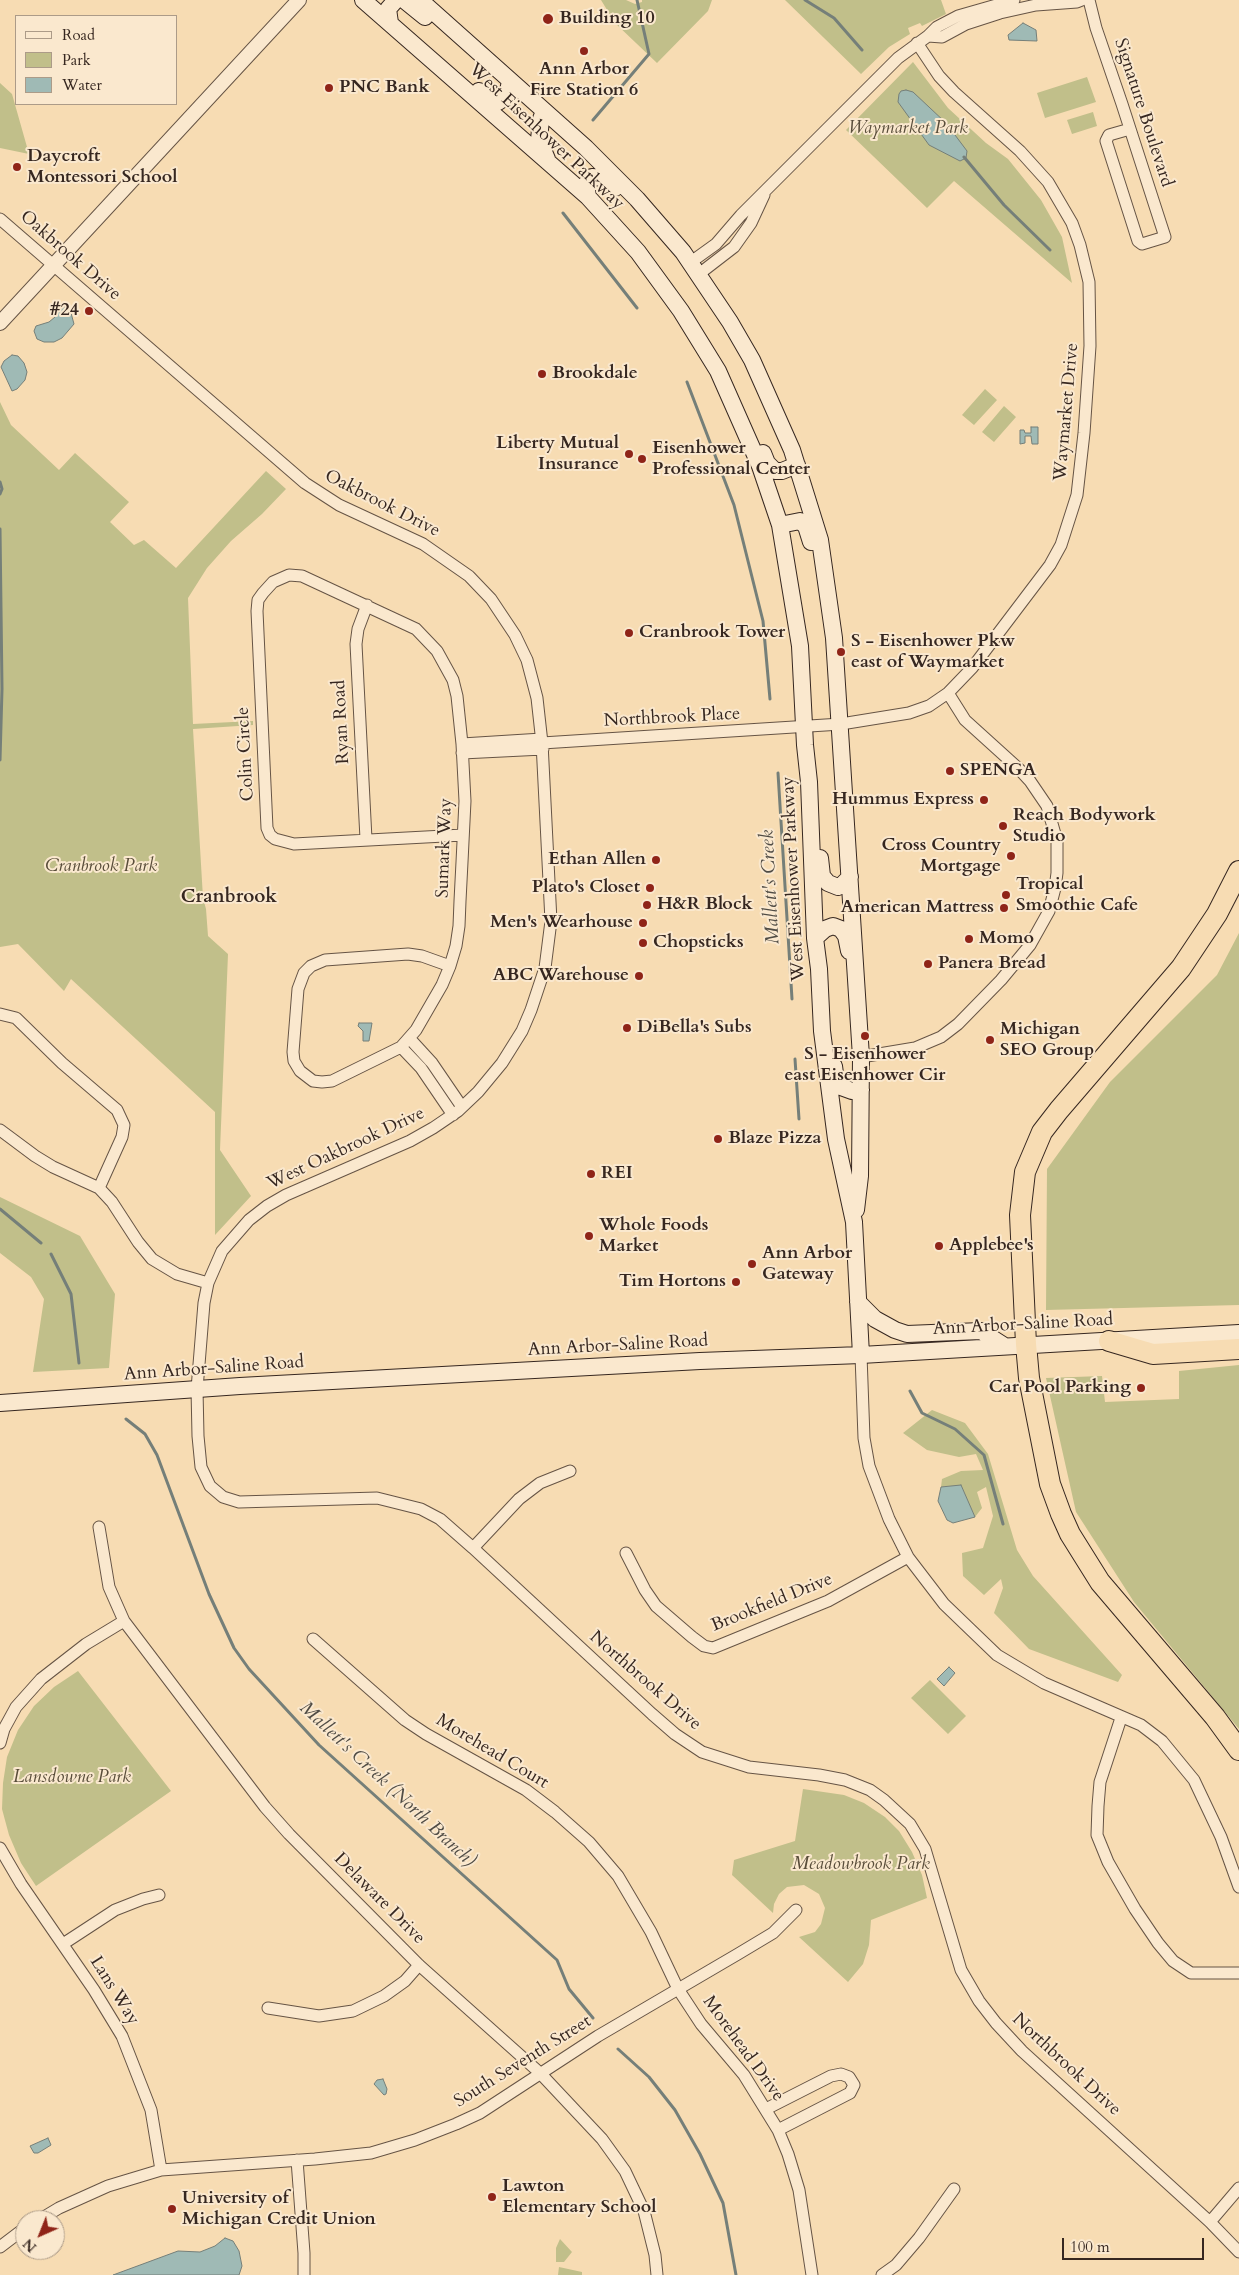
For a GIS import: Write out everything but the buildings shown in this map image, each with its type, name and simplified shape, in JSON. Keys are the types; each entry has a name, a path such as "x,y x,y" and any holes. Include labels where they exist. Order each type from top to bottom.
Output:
{"highway":[{"path":"1239,871 1217,914 1181,968 1042,1132 1025,1172 1020,1215 1029,1378 1050,1484 1070,1534 1100,1582 1216,1718 1239,1750"},
{"path":"1109,1341 1153,1354 1239,1349"}],"main road":[{"name":"West Eisenhower Parkway","path":"363,0 588,197 638,252 681,311 718,371 760,466 780,525 800,646 809,782 815,938 820,969 822,1031 836,1139 854,1222 861,1355"},
{"path":"390,23 388,9 396,0"},
{"path":"404,0 473,59 504,75 509,92 503,100 498,102 492,101 425,43 406,37"},
{"name":"West Eisenhower Parkway","path":"420,0 586,148 637,199 691,263 752,360 774,407 797,465 820,540 834,638 841,724 861,1058 860,1176 854,1222"},
{"path":"544,111 541,119 539,140 541,149 549,162"},
{"path":"588,197 585,188 588,180 598,176 604,178 629,202 665,243 691,263"},
{"path":"718,371 737,392 770,467 775,471 782,471 797,465"},
{"path":"780,525 800,521 806,526 810,537 826,621 834,638"},
{"path":"809,782 816,800 822,876 828,883 838,887 850,877"},
{"path":"815,938 825,929 833,926 841,929 846,936 853,1021 859,1031"},
{"path":"820,969 826,980 836,1081 840,1087 848,1090 861,1090"},
{"path":"858,1302 875,1319 901,1332 908,1334 981,1330 1003,1345"},
{"name":"Ann Arbor-Saline Road","path":"0,1403 197,1388 861,1355 1003,1345 1239,1333"}],"street":[{"path":"0,323 299,0"},
{"path":"691,263 734,246 751,223 764,194 877,77 917,43 937,27 958,16 1014,0"},
{"path":"928,36 942,37 966,24 1000,13 1036,5 1082,0"},
{"name":"Signature Boulevard","path":"1089,0 1096,28 1130,129 1165,237 1142,244 1138,241 1106,141 1108,135 1130,129"},
{"name":"Waymarket Drive","path":"841,724 909,713 929,706 948,693 972,668 1050,565 1068,526 1077,495 1084,433 1090,346 1090,282 1072,223 1048,182 1020,151 954,92 940,76 917,43"},
{"name":"Oakbrook Drive","path":"0,219 55,264 305,483 339,505 423,544 458,567 474,581 502,613 516,635 527,660 537,698 542,743 550,897"},
{"name":"Colin Circle","path":"367,605 302,576 290,575 273,582 258,600 266,828 275,839 289,843 463,835"},
{"name":"Sumark Way","path":"367,605 416,629 437,651 453,680 457,696 465,801 459,934 450,966 438,992 410,1039 401,1047 332,1081 322,1082 305,1076 294,1061 298,989 304,973 311,966 325,960 397,955 422,956 450,966"},
{"name":"Ryan Road","path":"366,839 356,644 358,629 367,605"},
{"path":"861,1058 915,1048 941,1036 958,1024 1001,980 1030,945 1049,910 1055,888 1057,841 1047,806 1018,768 965,720 948,693"},
{"name":"Northbrook Place","path":"462,748 841,724"},
{"name":"West Oakbrook Drive","path":"197,1388 201,1329 208,1283 222,1251 249,1220 267,1206 286,1195 410,1141 457,1111 502,1063 522,1032 545,968 549,942 550,897"},
{"path":"0,1014 16,1018 62,1063 117,1110 122,1118 124,1125 122,1137 99,1188"},
{"path":"410,1039 432,1064 457,1111"},
{"path":"401,1047 457,1111"},
{"path":"0,1130 52,1167 99,1188 112,1202 138,1242 152,1259 177,1274 208,1283"},
{"path":"861,1355 864,1438 869,1466 889,1519 908,1557 944,1604 997,1655 1044,1683 1121,1718 1141,1725 1162,1741 1194,1780 1220,1837 1239,1887"},
{"name":"Northbrook Drive","path":"197,1388 201,1467 210,1486 223,1497 239,1502 258,1503 376,1498 422,1509 440,1519 652,1714 675,1734 702,1752 749,1767 819,1774 845,1780 870,1790 903,1816 926,1849 961,1970 980,2001 1022,2051 1210,2222 1239,2252"},
{"path":"473,1548 519,1499 540,1483 570,1471"},
{"name":"Delaware Drive","path":"99,1527 109,1587 124,1621 266,1807 289,1834 420,1965 540,2074 602,2139 625,2171 644,2211 655,2255 657,2275"},
{"name":"Brookfield Drive","path":"626,1553 644,1590 656,1606 704,1646 713,1648 822,1604 908,1557"},
{"path":"0,1743 4,1729 16,1707 41,1679 86,1644 124,1621"},
{"name":"Morehead Court","path":"313,1639 405,1720 426,1734 526,1790 589,1842 618,1876 650,1932 678,1989"},
{"path":"1121,1718 1100,1782 1097,1835 1108,1862 1135,1909 1173,1961 1191,1973 1239,1973"},
{"name":"Lans Way","path":"0,1848 21,1884 63,1944 122,2036 151,2110 161,2170"},
{"path":"63,1944 115,1910 159,1895"},
{"name":"South Seventh Street","path":"56,2210 108,2186 161,2170 370,2153 415,2140 480,2113 606,2032 773,1932 796,1910"},
{"path":"268,2008 319,2016 353,2011 384,1996 405,1981 420,1965"},
{"name":"Morehead Drive","path":"678,1989 701,2024 744,2075 778,2130 788,2154 799,2190 812,2275"},
{"path":"766,2109 831,2076 841,2074 849,2077 854,2085 850,2093 778,2130"},
{"path":"297,2160 304,2275"},
{"path":"1210,2222 1239,2188"},
{"path":"882,2275 896,2265 919,2238 954,2189"},
{"path":"0,2247 15,2236"}],"green space":[{"path":"601,0 626,0 635,4 642,2 642,0 712,0 708,11 657,63 615,23"},
{"name":"Waymarket Park","path":"785,0 941,0 946,14 922,26 920,23 908,28 910,34 889,47 861,74"},
{"name":"Waymarket Park","path":"913,62 948,108 986,143 1008,159 1041,200 1062,237 1072,283 954,181 927,208 846,130"},
{"path":"1087,77 1096,102 1045,118 1037,93"},
{"path":"0,83 12,94 29,154 0,148"},
{"path":"1093,112 1097,126 1072,134 1067,120"},
{"path":"985,389 997,400 974,425 962,415"},
{"name":"Cranbrook Park","path":"0,402 11,425 59,470 75,453 129,502 110,522 134,545 144,540 176,568 266,471 286,489 262,514 231,541 207,568 188,598 193,724 253,721 253,725 193,729 203,898 206,909 208,936 228,954 220,1150 251,1196 215,1235 215,1112 71,979 64,991 18,944 0,947"},
{"path":"1004,406 1016,417 994,442 982,432"},
{"path":"1239,933 1239,1305 1046,1310 1047,1169 1110,1082 1217,975"},
{"path":"0,1197 80,1236 115,1294 109,1368 33,1372 44,1299 31,1277 0,1253"},
{"path":"1239,1365 1239,1729 1134,1602 1076,1512 1046,1378 1102,1376 1105,1402 1179,1399 1179,1371"},
{"path":"932,1410 965,1423 988,1454 1017,1550 1033,1576 1122,1675 1118,1682 1029,1649 994,1613 1003,1588 1001,1579 984,1595 963,1576 962,1553 983,1548 993,1516 986,1487 977,1492 982,1508 975,1517 961,1486 941,1487 942,1479 961,1471 983,1470 976,1454 959,1457 927,1450 903,1433"},
{"name":"Lansdowne Park","path":"78,1671 171,1791 36,1886 21,1863 9,1835 2,1809 7,1757 18,1730 34,1706 54,1687"},
{"path":"930,1680 966,1716 948,1734 911,1698"},
{"name":"Meadowbrook Park","path":"803,1789 844,1795 864,1803 885,1817 899,1831 912,1852 922,1875 927,1898 871,1920 869,1945 863,1964 848,1982 799,1937 815,1932 821,1924 825,1908 819,1894 804,1885 787,1887 779,1894 774,1904 773,1913 732,1875 734,1860 795,1841"},
{"path":"560,2239 572,2252 564,2262 556,2262 556,2248"},
{"path":"559,2267 582,2272 582,2275 558,2275"}],"water":[{"path":"1023,23 1036,30 1037,41 1009,40 1008,35"},
{"path":"901,91 913,92 946,123 967,151 966,158 960,161 929,145 898,102"},
{"path":"65,307 71,313 74,324 62,338 54,342 44,342 37,339 34,331 36,326 49,322 55,317 56,310"},
{"path":"12,355 18,356 24,363 27,372 25,380 17,389 12,391 1,367 4,361"},
{"path":"1031,427 1038,427 1038,444 1032,444 1031,436 1025,436 1025,443 1020,444 1020,430 1024,430 1025,433 1031,433"},
{"path":"359,1023 372,1023 369,1041 363,1041 363,1031 358,1026"},
{"path":"961,1485 975,1517 953,1523 947,1520 938,1501 941,1487"},
{"path":"949,1667 955,1673 944,1686 937,1679"},
{"path":"383,2079 387,2089 384,2095 374,2084 377,2080"},
{"path":"48,2138 51,2145 38,2153 34,2153 30,2146"},
{"path":"225,2238 233,2241 239,2251 242,2266 239,2275 113,2275 178,2251 200,2252 215,2246"}],"waterway":[{"name":"Mallett's Creek","path":"593,120 649,54 637,0"},
{"path":"805,0 834,18 862,50"},
{"path":"964,157 1004,205 1050,250"},
{"name":"Mallett's Creek","path":"563,213 637,308"},
{"name":"Mallett's Creek","path":"687,382 734,505 763,621 770,699"},
{"name":"Mallett's Creek (North Branch)","path":"0,482 2,489 0,494"},
{"name":"Mallett's Creek (North Branch)","path":"0,529 2,689 0,760"},
{"name":"Mallett's Creek","path":"778,773 792,999"},
{"name":"Mallett's Creek","path":"795,1059 799,1119"},
{"name":"Mallett's Creek (North Branch)","path":"0,1209 41,1243"},
{"name":"Mallett's Creek (North Branch)","path":"51,1254 71,1294 79,1363"},
{"name":"Mallett's Creek","path":"910,1391 922,1413 955,1429 984,1455 1003,1524"},
{"name":"Mallett's Creek (North Branch)","path":"126,1419 145,1434 157,1455 209,1594 234,1648 249,1669 319,1745 557,1960 569,1989 593,2018"},
{"name":"Mallett's Creek (North Branch)","path":"618,2049 649,2077 675,2110 700,2154 723,2203 736,2275"}],"place":[{"name":"Building 10","path":"548,19"},
{"name":"Ann Arbor Fire Station 6","path":"584,51"},
{"name":"PNC Bank","path":"329,88"},
{"name":"Daycroft Montessori School","path":"17,167"},
{"name":"#24","path":"89,311"},
{"name":"Brookdale","path":"542,374"},
{"name":"Liberty Mutual Insurance","path":"629,454"},
{"name":"Eisenhower Professional Center","path":"642,459"},
{"name":"Cranbrook Tower","path":"629,633"},
{"name":"S - Eisenhower Pkw east of Waymarket","path":"841,652"},
{"name":"SPENGA","path":"950,771"},
{"name":"Hummus Express","path":"984,800"},
{"name":"Reach Bodywork Studio","path":"1003,826"},
{"name":"Cross Country Mortgage","path":"1011,856"},
{"name":"Ethan Allen","path":"656,860"},
{"name":"Plato's Closet","path":"650,888"},
{"name":"Tropical Smoothie Cafe","path":"1006,895"},
{"name":"H&R Block","path":"647,905"},
{"name":"American Mattress","path":"1004,908"},
{"name":"Men's Wearhouse","path":"643,923"},
{"name":"Momo","path":"969,939"},
{"name":"Chopsticks","path":"643,943"},
{"name":"Panera Bread","path":"928,964"},
{"name":"ABC Warehouse","path":"639,976"},
{"name":"DiBella's Subs","path":"627,1028"},
{"name":"S - Eisenhower east Eisenhower Cir","path":"865,1036"},
{"name":"Michigan SEO Group","path":"990,1040"},
{"name":"Blaze Pizza","path":"718,1139"},
{"name":"REI","path":"591,1174"},
{"name":"Whole Foods Market","path":"589,1236"},
{"name":"Applebee's","path":"939,1246"},
{"name":"Ann Arbor Gateway","path":"752,1264"},
{"name":"Tim Hortons","path":"736,1282"},
{"name":"Car Pool Parking","path":"1141,1388"},
{"name":"Lawton Elementary School","path":"492,2197"},
{"name":"University of Michigan Credit Union","path":"172,2209"}],"district":[{"name":"Cranbrook","path":"229,898"}]}
